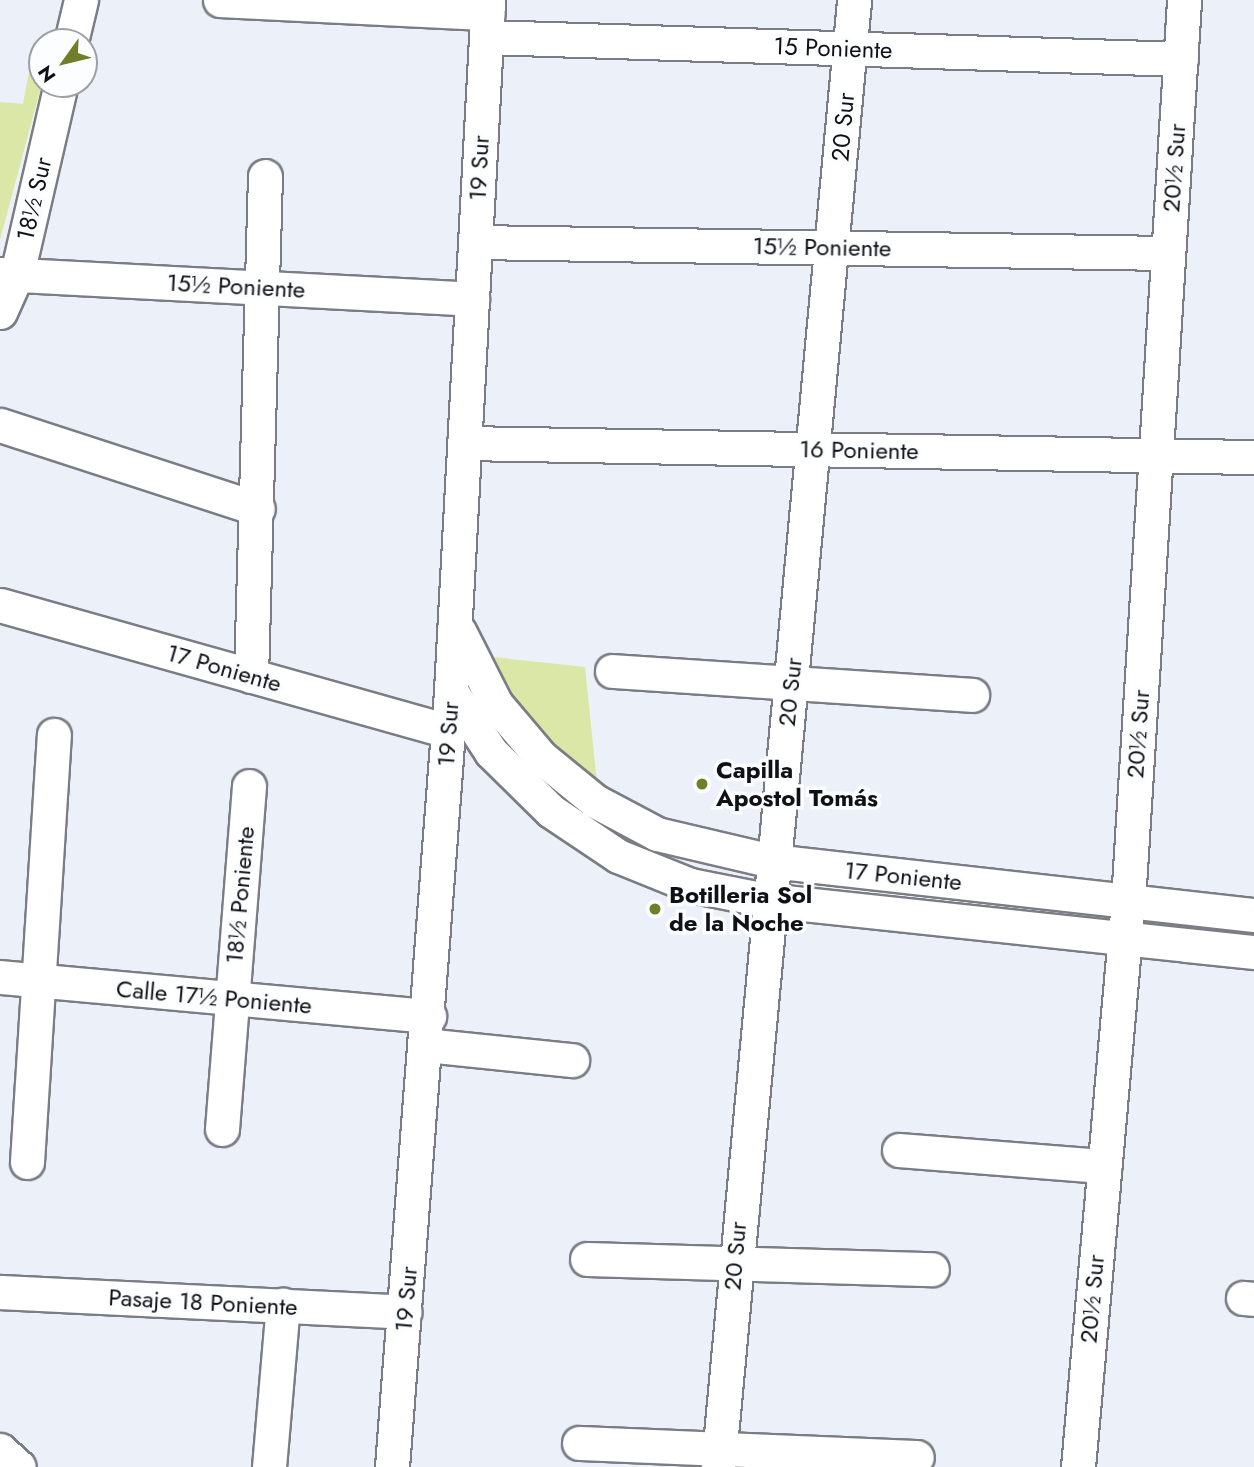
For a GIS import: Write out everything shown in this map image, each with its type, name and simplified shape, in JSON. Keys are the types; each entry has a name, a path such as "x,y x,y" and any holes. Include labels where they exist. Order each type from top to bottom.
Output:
{"street":[{"path":"74,28 80,0"},
{"name":"15 Poniente","path":"220,0 487,17 849,49 1181,59"},
{"name":"20 Sur","path":"719,1457 766,900 815,449 854,0"},
{"name":"20½ Sur","path":"1078,1467 1128,901 1184,0"},
{"name":"19 Sur","path":"392,1467 451,691 487,17"},
{"name":"18½ Sur","path":"0,312 57,98"},
{"path":"251,676 258,509 265,176"},
{"name":"15½ Poniente","path":"475,242 1168,253"},
{"name":"15½ Poniente","path":"8,274 472,299"},
{"path":"0,425 258,509"},
{"name":"16 Poniente","path":"464,443 1254,457"},
{"name":"17 Poniente","path":"0,605 448,731"},
{"name":"17 Poniente","path":"455,611 463,645 496,704 567,780 657,834 772,861 1254,915"},
{"path":"612,671 972,695"},
{"name":"17 Poniente","path":"451,691 520,783 585,836 653,872 766,900 1254,952"},
{"path":"27,1162 54,735"},
{"name":"18½ Poniente","path":"222,1129 249,786"},
{"name":"Calle 17½ Poniente","path":"0,977 231,998 427,1030 572,1060"},
{"path":"899,1150 1104,1166"},
{"path":"587,1259 932,1269"},
{"name":"Pasaje 18 Poniente","path":"0,1292 405,1311"},
{"path":"269,1467 283,1306"},
{"path":"579,1443 719,1457 917,1457"},
{"path":"0,1450 19,1467"}],"green space":[{"path":"28,77 28,98 38,98 0,240 0,102 23,104"},
{"path":"493,657 585,667 600,812 495,683"}],"place":[{"name":"Capilla Apostol Tomás","path":"702,784"},
{"name":"Botilleria Sol de la Noche","path":"655,909"}]}
